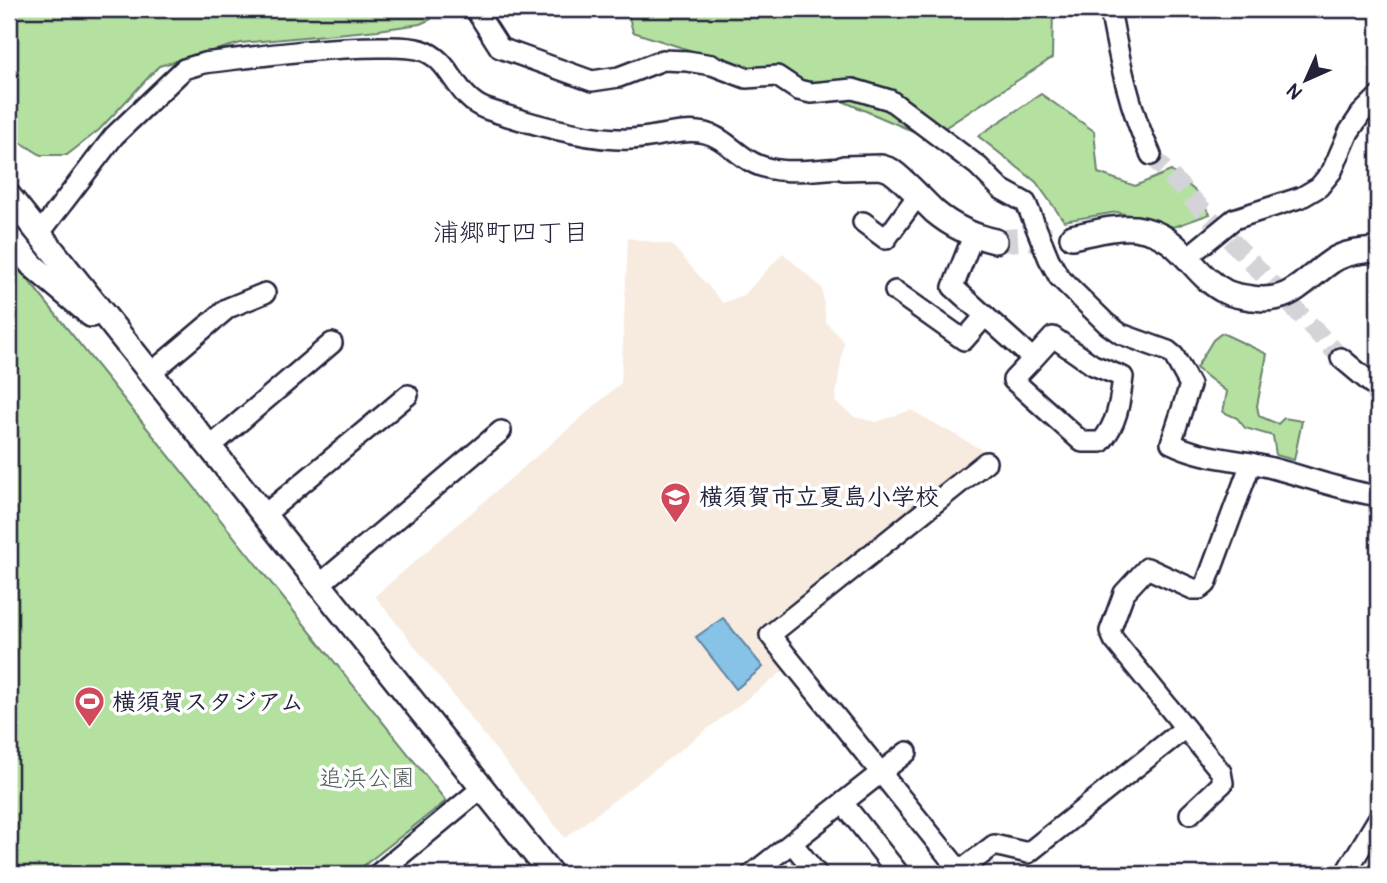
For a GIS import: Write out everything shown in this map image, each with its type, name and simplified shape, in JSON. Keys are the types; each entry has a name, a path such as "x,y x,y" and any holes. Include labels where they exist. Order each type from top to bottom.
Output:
{"street":[{"path":"475,9 500,48 592,81 619,77 663,60 687,61 712,65 746,78 777,76 798,90 811,93 853,89 890,100 978,166 1001,189 1026,203 1059,277 1107,324 1121,334 1168,351 1174,356 1190,385 1171,443 1187,451 1216,459 1251,463 1373,495"},
{"path":"1110,9 1122,73 1143,140 1151,155"},
{"path":"39,234 114,136 184,69 204,63 350,47 406,47 433,55 446,68 467,99 484,108 597,139 632,139 704,132 717,137 750,162 765,168 781,170 881,167 890,170 936,212 984,238 953,287 1033,359"},
{"path":"1189,257 1234,219 1303,197 1319,187 1332,171 1349,132 1361,114 1378,97"},
{"path":"9,195 551,874"},
{"path":"863,222 886,239 918,195"},
{"path":"1072,237 1121,228 1146,230 1163,236 1227,292 1272,299 1293,293 1333,260 1356,251 1378,250"},
{"path":"9,237 32,265 131,348"},
{"path":"895,291 964,340 985,316"},
{"path":"151,373 228,308 265,293"},
{"path":"1053,337 1093,365 1123,377 1117,414 1111,431 1101,442 1082,442 1013,380 1033,359 1053,337"},
{"path":"210,447 332,344"},
{"path":"1341,358 1378,389"},
{"path":"264,514 408,395"},
{"path":"320,584 501,431"},
{"path":"986,462 770,635 960,871 994,845 1028,853 1185,728"},
{"path":"1190,814 1223,783 1222,772 1114,640 1110,631 1124,593 1147,568 1193,589 1200,589 1206,584 1251,463"},
{"path":"752,874 907,752"},
{"path":"377,874 482,788"},
{"path":"843,803 899,874"},
{"path":"1345,874 1378,820"},
{"path":"792,843 817,874"}],"shaded area":[{"name":"横須賀市立夏島小学校","path":"628,238 672,245 723,303 744,295 783,253 822,288 826,322 844,342 835,402 855,417 876,422 911,410 986,452 757,632 786,669 565,838 375,596 621,383"}],"green space":[{"path":"9,9 432,9 431,19 420,24 241,43 159,66 99,130 67,155 41,155 17,140 9,130"},
{"path":"627,9 1053,9 1052,58 929,138 826,94 633,32"},
{"path":"1041,94 1094,131 1098,173 1135,186 1171,171 1194,190 1210,214 1174,227 1117,212 1064,221 1036,182 978,136"},
{"name":"追浜公園","path":"9,256 446,801 353,874 9,874"},
{"path":"1222,333 1267,354 1257,406 1259,416 1278,424 1284,418 1302,421 1294,460 1276,455 1273,436 1245,428 1237,418 1223,412 1227,392 1196,368 1213,340"}],"water":[{"path":"723,618 763,667 736,689 696,637"}],"tunnel":[{"path":"1151,155 1341,358"},
{"path":"995,241 1072,237"}],"place":[{"name":"横須賀市立夏島小学校","path":"676,524"},
{"name":"横須賀スタジアム","path":"89,729"}],"district":[{"name":"浦郷町四丁目","path":"511,232"}]}
